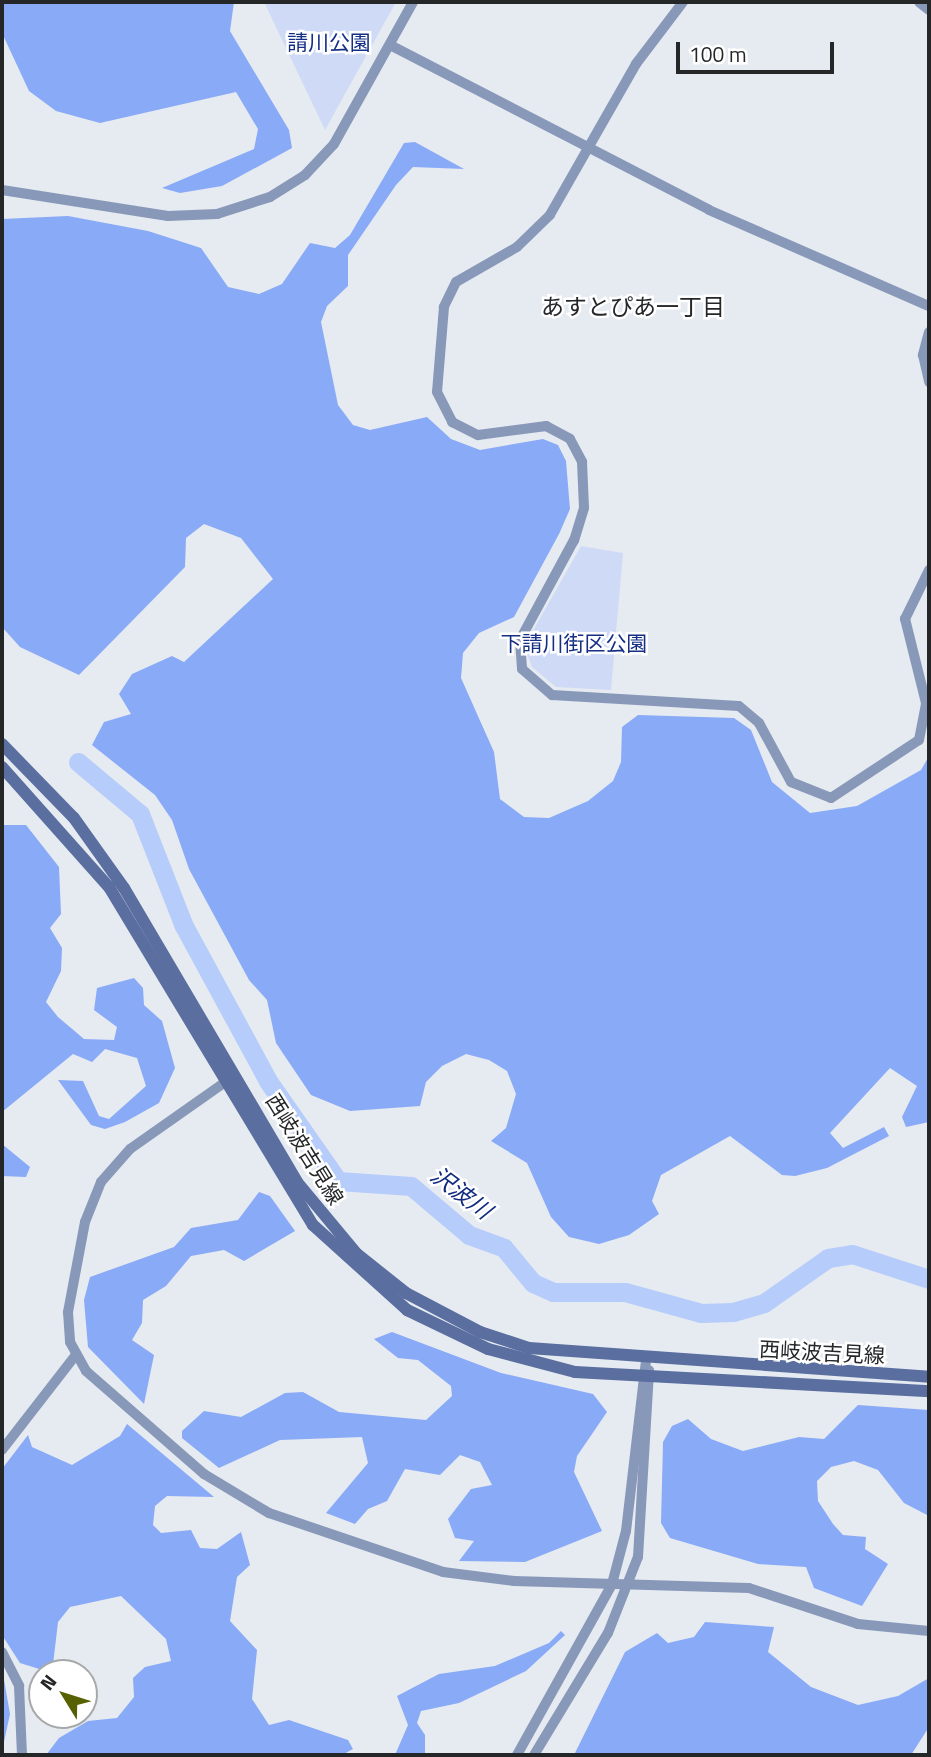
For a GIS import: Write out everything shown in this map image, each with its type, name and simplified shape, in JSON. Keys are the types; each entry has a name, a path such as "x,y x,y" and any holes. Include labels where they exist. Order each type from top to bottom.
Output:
{"main road":[{"name":"西岐波吉見線","path":"2,744 95,846 318,1210 357,1254 406,1293 470,1327 529,1348 646,1360 929,1377"},
{"name":"西岐波吉見線","path":"2,767 108,887 222,1084 313,1226 407,1310 462,1339 527,1363 646,1377 929,1391"}],"street":[{"path":"2,190 168,216 253,204 287,188 321,160 353,118 413,2"},
{"path":"683,2 636,64 550,215 517,247 456,282 443,307 437,392 452,422 478,435 546,426 570,439 582,462 584,508 574,540 520,640 527,678 552,695 573,698 738,706 759,723 791,782 831,797 919,740 926,703 905,619 929,570"},
{"path":"919,2 929,10"},
{"path":"390,45 764,237 929,306"},
{"path":"929,332 923,355 929,382"},
{"path":"237,1075 130,1149 101,1182 85,1222 68,1312 75,1356 204,1474 269,1513 476,1579 749,1588 858,1624 929,1631"},
{"path":"2,1450 75,1356"},
{"path":"534,1755 595,1657 629,1584 643,1534 646,1360"},
{"path":"517,1755 612,1584 631,1494 646,1377"},
{"path":"2,1652 19,1685 22,1755"}],"green space":[{"name":"請川公園","path":"264,2 396,2 325,130"},
{"name":"下請川街区公園","path":"581,546 623,553 611,690 556,687 532,667 527,654 531,634"}],"shaded area":[{"path":"2,2 234,2 230,31 289,130 292,148 222,186 180,193 162,188 254,149 258,129 236,92 100,123 56,111 29,91 2,33"},
{"path":"415,142 464,169 413,167 396,185 348,255 348,286 327,306 321,322 338,405 353,425 370,430 427,417 451,439 480,450 543,439 558,445 566,461 570,509 559,534 514,617 479,633 463,653 461,678 494,752 500,799 524,817 549,818 588,801 613,781 621,762 622,727 638,715 734,718 751,730 772,782 810,813 857,806 921,770 929,756 929,1122 906,1127 902,1117 917,1086 890,1068 830,1133 843,1148 884,1127 889,1136 827,1168 795,1176 782,1175 730,1136 661,1175 652,1201 659,1214 629,1235 599,1244 569,1237 551,1217 527,1163 491,1141 506,1128 516,1094 507,1071 489,1060 466,1054 442,1066 426,1082 420,1106 350,1111 311,1095 276,1043 267,1000 249,980 189,869 172,820 155,795 92,745 104,722 131,714 119,694 132,674 172,656 184,662 273,579 241,538 204,524 186,538 185,567 79,675 20,647 2,627 2,219 68,216 148,231 201,248 228,287 259,294 282,284 310,243 335,248 350,235 404,143"},
{"path":"2,825 26,825 59,867 61,914 50,928 62,948 61,971 46,1002 58,1017 84,1039 114,1040 117,1027 94,1010 97,988 134,978 143,988 144,1005 162,1021 175,1068 159,1103 125,1122 105,1129 91,1125 58,1080 83,1081 99,1116 109,1119 146,1086 137,1058 105,1049 92,1062 73,1054 2,1112"},
{"path":"2,1144 30,1167 26,1177 2,1176"},
{"path":"259,1192 270,1196 295,1231 244,1261 224,1250 191,1256 166,1286 143,1300 142,1323 132,1340 154,1355 144,1404 88,1347 84,1300 90,1277 174,1247 191,1228 238,1220"},
{"path":"392,1332 501,1373 593,1394 607,1412 577,1456 574,1472 602,1531 525,1562 459,1561 474,1541 455,1538 448,1519 471,1489 492,1485 480,1462 460,1455 440,1475 405,1469 387,1501 368,1509 355,1524 326,1513 368,1463 362,1437 280,1440 219,1468 182,1438 182,1431 204,1411 241,1417 285,1393 303,1392 339,1412 426,1420 452,1396 451,1386 418,1360 398,1358 374,1339"},
{"path":"858,1405 929,1410 929,1516 904,1503 878,1470 854,1461 831,1467 817,1481 818,1501 833,1524 843,1535 866,1537 865,1549 888,1564 862,1606 814,1588 806,1567 758,1564 670,1538 661,1523 663,1442 672,1426 688,1419 711,1439 743,1451 799,1437 824,1439"},
{"path":"127,1424 214,1497 167,1496 155,1506 153,1525 161,1533 191,1530 200,1548 217,1549 241,1532 250,1565 237,1577 230,1621 257,1650 252,1699 269,1725 289,1720 348,1740 353,1749 342,1755 46,1755 59,1738 74,1729 98,1729 98,1720 117,1718 134,1697 133,1678 145,1667 171,1661 166,1639 121,1596 70,1607 58,1622 54,1659 28,1659 28,1666 20,1663 2,1635 2,1469 28,1435 32,1447 72,1465 120,1436"},
{"path":"705,1622 774,1627 768,1652 811,1687 858,1705 898,1696 929,1678 929,1727 911,1755 574,1755 625,1652 657,1633 668,1643 694,1637"},
{"path":"561,1631 565,1635 526,1671 459,1703 421,1711 417,1723 425,1735 425,1755 395,1755 408,1725 397,1696 439,1674 495,1666 549,1643"},
{"path":"2,1668 10,1714 2,1751"}],"waterway":[{"name":"沢波川","path":"78,762 140,814 184,926 268,1081 338,1181 411,1186 469,1235 504,1248 533,1283 553,1292 625,1292 701,1313 733,1312 764,1303 828,1258 852,1254 929,1279"}],"district":[{"name":"あすとぴあ一丁目","path":"633,307"}]}
